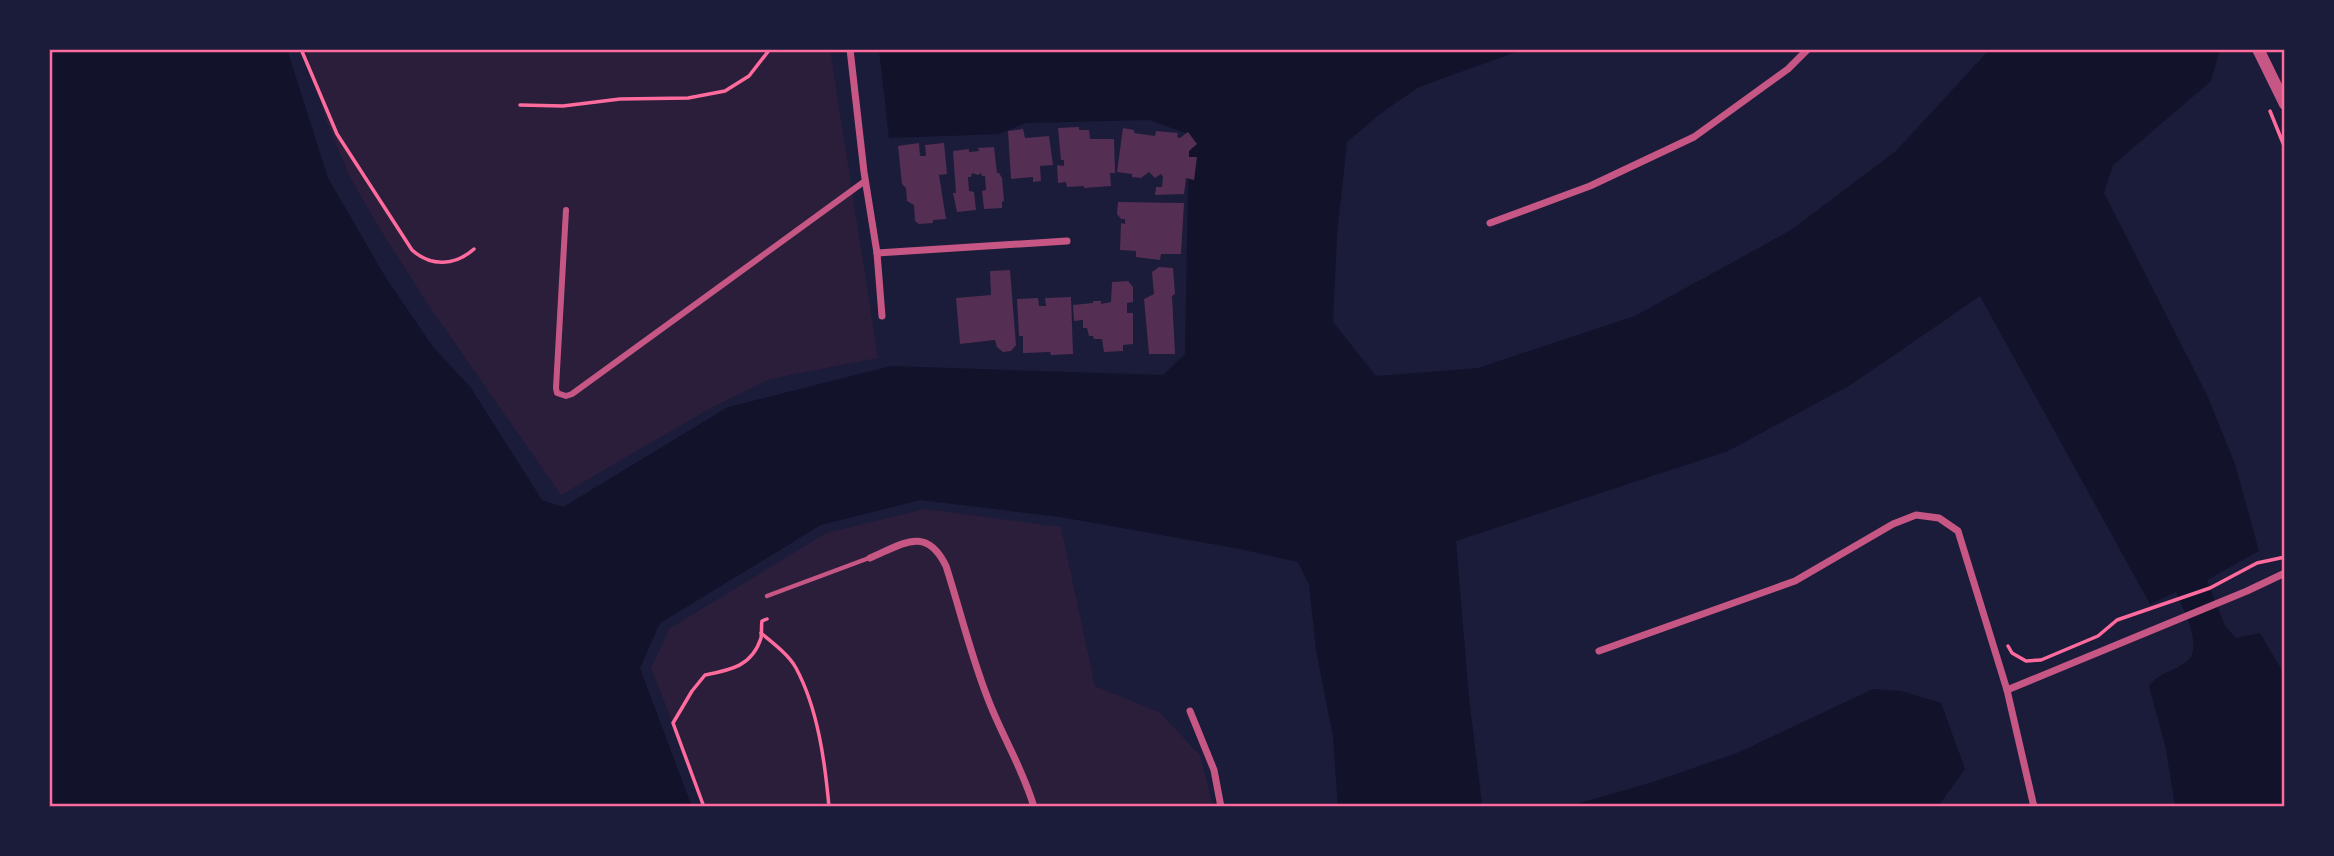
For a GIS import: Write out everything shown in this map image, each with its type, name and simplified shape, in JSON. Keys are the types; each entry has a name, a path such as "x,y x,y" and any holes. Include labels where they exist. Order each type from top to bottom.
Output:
{"street":[{"path":"850,49 865,181 877,253 882,316"},
{"path":"1490,223 1590,186 1695,137 1788,69 1808,49"},
{"path":"2259,49 2285,104"},
{"path":"566,210 556,388 557,393 566,396 865,181"},
{"path":"877,253 1067,241"},
{"path":"1599,651 1794,581 1893,524 1916,515 1940,518 1958,531 2007,690 2034,807"},
{"path":"870,558 917,541 931,544 939,551 987,696 1027,782 1034,807"},
{"path":"2007,690 2248,591 2285,573"},
{"path":"1190,711 1214,771 1221,807"}],"lane":[{"path":"767,596 870,558"}],"path":[{"path":"301,49 337,134 412,250 426,260 442,262 460,259 474,249"},
{"path":"520,104 563,106 620,99 688,98 725,91 749,76 771,49"},
{"path":"1993,645 2006,640 2011,653 2026,661 2041,660 2098,636 2117,620 2210,588 2257,563 2285,557"},
{"path":"704,807 673,723 705,675 725,671 750,659 761,633 762,621 767,618"},
{"path":"761,633 796,666 812,710 826,774 829,807"}],"shaded area":[{"path":"49,49 287,49 328,178 386,278 433,347 471,388 542,500 563,507 728,407 891,366 1163,375 1185,354 1189,134 1149,120 1025,123 1000,134 889,138 879,49 1524,49 1419,87 1381,113 1347,142 1337,235 1333,322 1376,376 1478,368 1635,316 1791,230 1896,151 1990,49 2220,49 2211,81 2113,165 2104,193 2207,395 2235,464 2259,551 2207,580 2225,626 2236,638 2260,633 2285,676 2285,807 2175,807 2166,749 2149,686 2158,677 2182,665 2192,655 2193,637 2187,618 2176,592 2150,604 1980,296 1852,384 1728,451 1456,541 1469,698 1482,804 1487,807 1338,807 1333,737 1316,650 1309,585 1298,562 1060,517 920,500 821,525 660,623 640,668 692,807 49,807"},
{"path":"305,49 830,49 878,358 770,379 709,409 561,495 427,303 350,177 327,123"},
{"path":"925,509 1061,527 1095,686 1159,712 1200,755 1213,807 706,807 651,668 669,629 826,533"},
{"path":"1873,689 1901,691 1941,703 1965,769 1939,805 1566,807 1653,782 1737,753"}],"building":[{"path":"1079,127 1079,130 1089,130 1090,139 1114,139 1115,173 1110,173 1111,186 1084,188 1067,187 1066,182 1058,183 1057,165 1064,166 1064,160 1061,160 1058,128"},
{"path":"1123,128 1134,130 1134,133 1155,136 1156,131 1178,133 1177,137 1180,138 1188,132 1197,144 1189,151 1189,157 1197,157 1194,180 1186,178 1184,194 1155,195 1156,187 1162,187 1161,174 1155,178 1149,172 1141,178 1117,172"},
{"path":"1023,129 1025,138 1049,136 1053,165 1040,166 1041,181 1033,182 1033,177 1011,179 1008,131"},
{"path":"919,143 920,156 926,156 925,145 944,143 947,174 939,175 946,219 933,220 933,223 919,224 915,221 914,205 907,201 906,188 902,184 898,146"},
{"path":"994,147 997,173 1002,178 1002,208 984,209 982,191 986,190 985,176 972,173 971,177 968,177 969,191 974,192 976,210 957,212 953,193 956,193 953,151 969,149 969,152 979,151 978,148"},
{"path":"1118,202 1184,203 1181,254 1161,254 1160,260 1136,257 1136,251 1120,250 1121,223 1125,224 1125,219 1121,219 1117,214"},
{"path":"1159,267 1173,268 1175,354 1149,354 1144,299 1154,294 1152,272"},
{"path":"1010,270 1016,345 1011,351 1003,352 997,347 995,340 960,344 956,298 991,295 990,271"},
{"path":"1128,281 1133,287 1133,302 1127,303 1127,313 1133,313 1133,344 1123,345 1123,351 1104,352 1102,339 1089,336 1087,328 1083,328 1083,320 1074,321 1073,305 1093,301 1101,301 1101,304 1111,302 1112,282"},
{"path":"1071,297 1073,354 1023,353 1017,299 1038,298 1039,306 1046,306 1045,298"}]}
